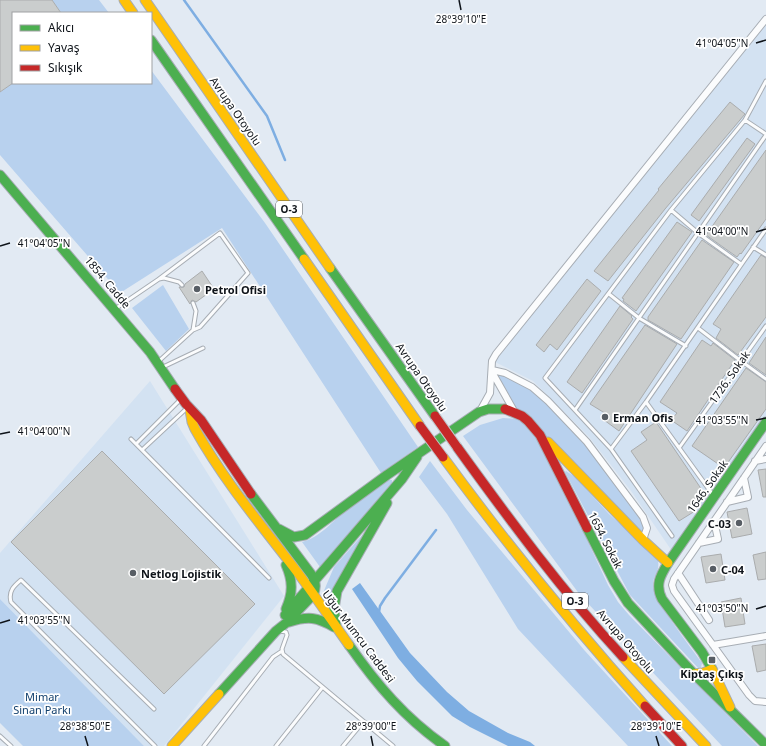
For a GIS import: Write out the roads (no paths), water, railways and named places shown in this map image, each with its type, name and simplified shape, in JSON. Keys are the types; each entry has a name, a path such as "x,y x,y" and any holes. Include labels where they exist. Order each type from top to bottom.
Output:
{"main road":[{"path":"124,0 132,12"},
{"name":"Avrupa Otoyolu","path":"145,0 296,220 434,416 508,516 578,605 616,650 706,746"},
{"name":"O-3","path":"152,41 420,426 498,533 565,616 638,700 682,746"},
{"name":"1854. Cadde","path":"0,175 115,309 161,366 189,409"},
{"name":"1654. Sokak","path":"270,521 281,531 291,536 297,537 305,535 421,451 479,412 497,408 515,412 531,422 540,435 622,596 694,674 766,745"},
{"path":"189,409 201,420 270,521 312,588"},
{"path":"189,409 192,424 221,471 279,551 312,588"},
{"name":"1646. Sokak","path":"712,669 658,592 658,583 668,562 766,422"},
{"path":"540,435 643,540 668,562"},
{"name":"1654. Sokak","path":"284,622 402,479 421,451"},
{"path":"337,629 334,609 337,591 348,569 402,479"},
{"path":"172,746 284,622 292,596 293,587 290,574 279,551"},
{"name":"Uğur Mumcu Caddesi","path":"312,588 337,629 376,681 405,713 420,727 445,746"},
{"path":"284,622 314,617 323,620 337,629"},
{"path":"694,674 703,673 712,669 732,712"}],"street":[{"path":"479,412 490,393 492,361 496,354 766,19"},
{"path":"492,370 515,412"},
{"path":"492,370 506,373 532,387 548,401 587,442 643,517 647,528 643,540"},
{"path":"766,446 673,582 673,588 750,697 759,702 766,702"},
{"path":"755,461 766,459"},
{"path":"727,502 748,497 744,478"},
{"path":"699,543 718,539 714,521"},
{"path":"678,573 709,620"},
{"path":"713,645 766,636"},
{"path":"712,669 724,660"},
{"path":"718,680 731,671"}],"lane":[{"path":"672,536 611,450 545,378 671,210 745,120 766,81"},
{"path":"575,410 766,135 745,120"},
{"path":"671,210 698,233 741,264"},
{"path":"611,450 686,346 766,229"},
{"path":"115,309 220,234 248,273 200,327 193,330 161,366"},
{"path":"753,247 766,255"},
{"path":"159,279 164,278 179,282 182,286"},
{"path":"609,294 639,318 686,346"},
{"path":"193,303 196,311 193,330"},
{"name":"1726. Sokak","path":"679,448 766,326"},
{"path":"698,328 766,379"},
{"path":"161,366 203,348"},
{"path":"136,444 182,398"},
{"path":"646,402 714,497"},
{"path":"142,450 189,409"},
{"path":"131,439 269,578"},
{"path":"154,709 21,580 14,587 10,593 12,602 155,746"},
{"path":"204,746 273,657 282,651 288,635 285,632 276,631"},
{"path":"282,651 283,654 322,688 394,746"},
{"path":"276,746 322,688"},
{"path":"343,746 363,722"},
{"path":"0,736 10,746"}],"water":[{"path":"360,583 410,653 447,692 469,711 535,746 508,746 452,716 417,681 398,658 352,589"}],"waterway":[{"path":"184,0 267,116 285,160"},
{"path":"379,612 380,606 385,598 436,530"}],"place":[{"name":"Petrol Ofisi","path":"197,289"},
{"name":"Erman Ofis","path":"605,417"},
{"name":"C-03","path":"739,523"},
{"name":"C-04","path":"713,569"},
{"name":"Netlog Lojistik","path":"133,573"},
{"name":"Kiptaş Çıkış","path":"712,660"}],"park label":[{"name":"Mimar Sinan Parkı","path":"42,702"}]}
